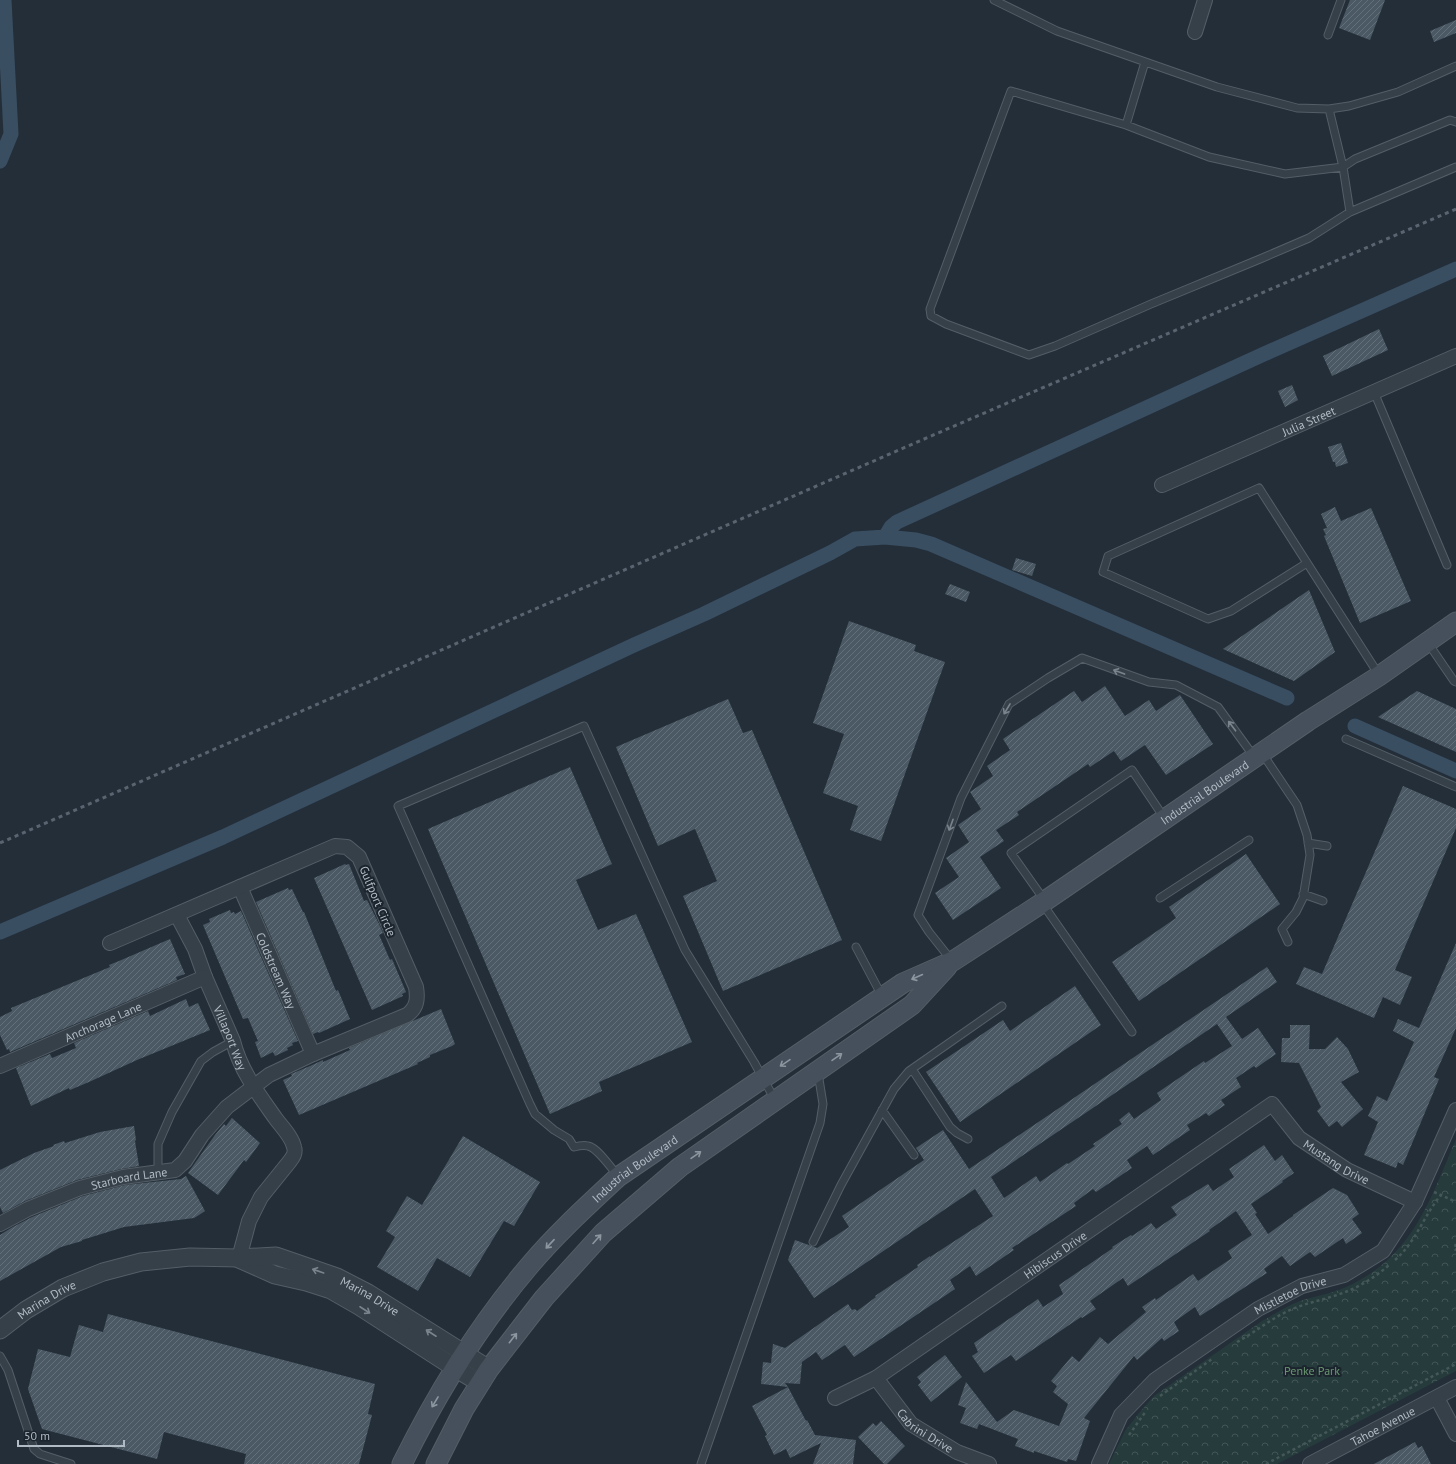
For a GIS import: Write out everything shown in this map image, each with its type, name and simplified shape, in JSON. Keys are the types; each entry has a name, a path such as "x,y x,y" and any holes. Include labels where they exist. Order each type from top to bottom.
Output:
{"main road":[{"name":"Industrial Boulevard","path":"402,1464 425,1418 459,1361 489,1317 531,1263 579,1212 618,1177 903,983 953,961 1043,902 1258,755 1379,676 1456,622"},
{"name":"Industrial Boulevard","path":"436,1464 464,1408 485,1376 544,1298 603,1233 680,1167 912,1004 953,961"}],"street":[{"path":"1195,32 1205,0"},
{"name":"Julia Street","path":"1162,485 1456,356"},
{"name":"Gulfport Circle","path":"110,943 335,846 347,847 359,857 416,988 417,1002 411,1012 407,1015 269,1074 252,1086"},
{"name":"Coldstream Way","path":"240,887 313,1054"},
{"name":"Villaport Way","path":"177,915 195,949 205,978 233,1041 235,1051 252,1086 294,1145 295,1153 261,1197 249,1221 239,1258"},
{"name":"Anchorage Lane","path":"0,1066 205,978"},
{"name":"Starboard Lane","path":"0,1224 28,1209 80,1188 123,1177 175,1170 185,1161 202,1135 227,1107 252,1086"},
{"name":"Mustang Drive","path":"1272,1104 1299,1138 1347,1170 1415,1202"},
{"name":"Hibiscus Drive","path":"835,1398 876,1378 1272,1104"},
{"name":"Mistletoe Drive","path":"1099,1464 1121,1415 1155,1380 1258,1309 1302,1286 1344,1275 1383,1251 1415,1202 1456,1110"},
{"name":"Marina Drive","path":"0,1330 26,1310 63,1288 103,1272 141,1262 190,1257 239,1258 275,1276 306,1282 331,1290 485,1376"},
{"name":"Cabrini Drive","path":"876,1378 911,1424 957,1452 989,1464"},
{"name":"Tahoe Avenue","path":"1310,1464 1456,1387"},
{"path":"1437,1398 1456,1434"}],"lane":[{"path":"994,0 1057,31 1217,87 1297,108 1329,109 1349,106 1398,92 1456,66"},
{"path":"1328,34 1341,0"},
{"path":"1126,125 1145,62"},
{"path":"1456,122 1450,120 1355,159 1343,167 1285,174 1209,157 1126,125 1011,92 930,309 932,316 946,324 1029,355 1055,346 1151,304 1260,260 1302,241 1350,212 1456,167"},
{"path":"1329,109 1343,167 1350,212"},
{"path":"1374,392 1447,565"},
{"path":"1307,563 1231,611 1208,619 1103,572 1108,556 1259,488 1307,563 1379,676"},
{"path":"1427,641 1456,682"},
{"path":"953,961 929,932 918,915 961,798 1009,704 1048,678 1082,658 1149,682 1176,685 1218,707 1258,755 1297,806 1307,835 1310,856 1303,894 1296,912 1282,929 1288,942"},
{"path":"618,1177 605,1160 592,1148 588,1146 574,1147 569,1139 554,1130 535,1114 398,806 584,726 685,950 776,1100"},
{"path":"1346,739 1456,786"},
{"path":"1132,1032 1011,853 1132,770 1165,819"},
{"path":"1160,898 1248,840"},
{"path":"1308,843 1327,846"},
{"path":"1303,894 1323,901"},
{"path":"856,947 882,998"},
{"path":"813,1242 841,1185 894,1089 912,1069 1002,1006"},
{"path":"158,1172 158,1144 172,1112 201,1061 213,1052 233,1041"},
{"path":"912,1069 950,1127 957,1133 968,1138"},
{"path":"701,1464 820,1123 823,1104 817,1071"},
{"path":"882,1110 914,1155"},
{"path":"0,1356 8,1370 34,1449 40,1454 71,1464"}],"path":[{"path":"1422,1187 1456,1202"},
{"path":"1234,1344 1284,1313 1300,1306 1350,1290 1368,1281 1385,1269 1409,1244 1420,1229 1434,1203 1441,1195"},
{"path":"1456,1244 1454,1249 1456,1250"},
{"path":"1156,1401 1216,1356"},
{"path":"1266,1464 1456,1364"},
{"path":"1127,1438 1151,1406"}],"green space":[{"name":"Penke Park","path":"1456,1139 1456,1371 1277,1464 1109,1464 1125,1431 1154,1396 1262,1321 1300,1301 1344,1288 1367,1276 1386,1261 1402,1245 1427,1206"}],"building":[{"path":"1350,0 1385,0 1370,40 1339,28"},
{"path":"1456,20 1456,33 1434,42 1430,31"},
{"path":"1379,329 1388,350 1332,376 1323,356"},
{"path":"1292,385 1298,400 1285,407 1278,391"},
{"path":"1341,443 1348,463 1336,467 1328,447"},
{"path":"1335,507 1341,521 1371,508 1411,601 1360,623 1324,536 1326,535 1323,529 1327,528 1321,514"},
{"path":"1016,558 1036,564 1032,576 1012,570"},
{"path":"950,584 970,592 966,602 945,594"},
{"path":"1309,590 1335,652 1294,681 1223,649"},
{"path":"849,621 916,645 914,651 945,662 881,841 850,830 858,806 823,793 844,734 813,723"},
{"path":"1105,686 1125,716 1149,700 1156,711 1180,695 1213,744 1166,775 1145,745 1121,761 1114,751 1090,767 1088,764 1017,812 1019,815 996,830 1004,841 980,857 1001,888 953,920 935,893 959,877 946,858 969,842 958,825 981,809 970,792 993,776 987,766 1010,750 1003,739 1074,691 1082,702"},
{"path":"1417,691 1456,709 1456,752 1378,717"},
{"path":"728,699 743,733 752,730 842,940 723,991 683,896 717,881 695,829 658,846 616,747"},
{"path":"570,767 612,864 576,880 598,930 636,914 692,1042 599,1082 602,1091 550,1114 428,829"},
{"path":"1403,786 1456,809 1456,828 1395,970 1412,977 1400,1005 1383,997 1374,1018 1296,984 1304,967 1322,974"},
{"path":"1246,854 1280,904 1139,1001 1112,962 1176,918 1169,907"},
{"path":"345,864 349,864 364,901 367,900 379,924 383,933 379,935 390,960 392,959 406,992 402,994 403,996 372,1010 314,878"},
{"path":"288,888 289,890 292,889 304,912 336,991 338,990 350,1019 319,1033 313,1034 256,902"},
{"path":"230,910 231,913 234,912 235,914 241,911 298,1041 292,1043 293,1045 287,1048 288,1050 275,1056 273,1052 261,1058 255,1042 258,1041 248,1018 243,1019 203,925 210,922 209,919"},
{"path":"170,939 185,974 176,977 177,980 10,1052 9,1049 7,1050 0,1035 0,1017 12,1011 11,1008 110,967 109,965"},
{"path":"1456,943 1456,1028 1434,1077 1439,1079 1403,1165 1398,1162 1396,1168 1364,1155 1378,1122 1368,1116 1377,1096 1387,1101 1414,1042 1393,1031 1398,1019 1419,1028"},
{"path":"1267,967 1277,982 1226,1017 1242,1039 1258,1028 1276,1054 1256,1068 1254,1066 1236,1078 1241,1087 1221,1100 1225,1105 1209,1116 1206,1113 1187,1125 1190,1130 1153,1155 1147,1146 1127,1160 1132,1168 1096,1192 1093,1189 1074,1203 1076,1206 1012,1248 1014,1250 976,1276 970,1266 950,1280 955,1289 854,1357 845,1345 822,1360 816,1352 802,1362 800,1384 785,1383 788,1387 761,1384 763,1362 771,1363 773,1344 785,1348 848,1304 852,1310 855,1309 857,1311 876,1297 875,1296 918,1267 917,1265 993,1216 975,1189 814,1298 788,1260 795,1240 817,1248 849,1227 842,1216 924,1160 916,1148 943,1130 969,1169","holes":["1217,1024 1232,1046 1205,1063 1204,1061 1157,1093 1161,1100 1134,1119 1129,1112 1119,1120 1122,1124 1093,1144 1095,1146 1040,1182 1036,1176 1004,1198 991,1177"]},
{"path":"1075,986 1101,1025 960,1122 926,1072 1003,1020 1010,1031"},
{"path":"186,999 189,1007 198,1003 210,1030 70,1090 69,1088 31,1106 16,1068 50,1054 52,1058 76,1048 74,1043 148,1011 150,1016"},
{"path":"441,1009 455,1044 430,1055 430,1057 417,1063 418,1064 299,1115 283,1080 292,1076 291,1074 323,1060 323,1062 350,1050 349,1048"},
{"path":"1290,1025 1310,1025 1309,1049 1325,1049 1337,1037 1348,1049 1359,1072 1341,1082 1363,1109 1342,1127 1337,1121 1329,1127 1317,1111 1321,1107 1299,1063 1281,1062 1282,1038 1290,1038"},
{"path":"232,1118 260,1143 246,1162 244,1160 218,1195 188,1173 215,1135 224,1124 226,1126"},
{"path":"134,1126 139,1166 77,1180 25,1201 3,1213 0,1207 0,1170 34,1153 64,1141 65,1143 100,1132"},
{"path":"463,1136 540,1182 514,1226 504,1221 470,1277 437,1258 418,1291 377,1267 395,1237 386,1231 407,1196 422,1205"},
{"path":"1264,1145 1275,1161 1282,1155 1294,1173 1251,1204 1257,1213 1255,1214 1268,1234 1333,1188 1347,1195 1359,1214 1352,1219 1362,1233 1346,1244 1343,1238 1315,1257 1310,1252 1290,1266 1282,1256 1264,1269 1267,1273 1200,1316 1195,1307 1174,1322 1179,1331 1164,1341 1162,1338 1137,1360 1134,1356 1084,1418 1090,1421 1076,1461 1068,1459 1067,1462 1034,1451 1034,1453 1015,1446 1018,1439 979,1424 977,1429 960,1423 966,1408 958,1405 966,1382 997,1422 1014,1410 1059,1426 1068,1404 1053,1392 1057,1386 1051,1381 1072,1356 1079,1362 1100,1337 1108,1344 1146,1312 1142,1307 1155,1298 1156,1300 1193,1274 1198,1281 1232,1258 1228,1251 1252,1235 1236,1211 1209,1230 1210,1231 1128,1286 1123,1278 1090,1301 1096,1309 1082,1318 1081,1317 1016,1361 1011,1355 984,1373 972,1356 978,1352 974,1343 1038,1299 1043,1307 1063,1294 1059,1285 1113,1248 1112,1247 1151,1223 1156,1229 1177,1215 1171,1207 1208,1184 1213,1191 1234,1177 1229,1169"},
{"path":"186,1176 205,1211 194,1218 124,1227 82,1240 61,1247 0,1281 0,1235 11,1228 32,1217 83,1196 125,1185 181,1179"},
{"path":"108,1314 375,1384 368,1414 372,1415 359,1464 244,1464 246,1454 164,1432 157,1459 42,1429 28,1389 38,1349 70,1357 79,1325 103,1332"},
{"path":"945,1355 962,1377 931,1402 918,1385 921,1382 917,1377"},
{"path":"788,1387 815,1435 856,1440 853,1464 813,1464 821,1443 790,1458 786,1449 774,1455 765,1436 767,1435 752,1406"},
{"path":"881,1421 905,1446 887,1464 884,1464 858,1437 873,1423 876,1426"},
{"path":"1415,1442 1418,1448 1422,1446 1431,1464 1374,1464"}],"waterway":[{"path":"0,161 11,134 4,0"},
{"path":"885,537 891,527 897,522 1264,354 1456,269"},
{"path":"0,932 223,837 634,645 704,614 830,553 855,539 885,537 916,540 931,544 1287,698"},
{"path":"1355,726 1456,771"}],"railway":[{"path":"0,843 908,446 1456,209"}]}
